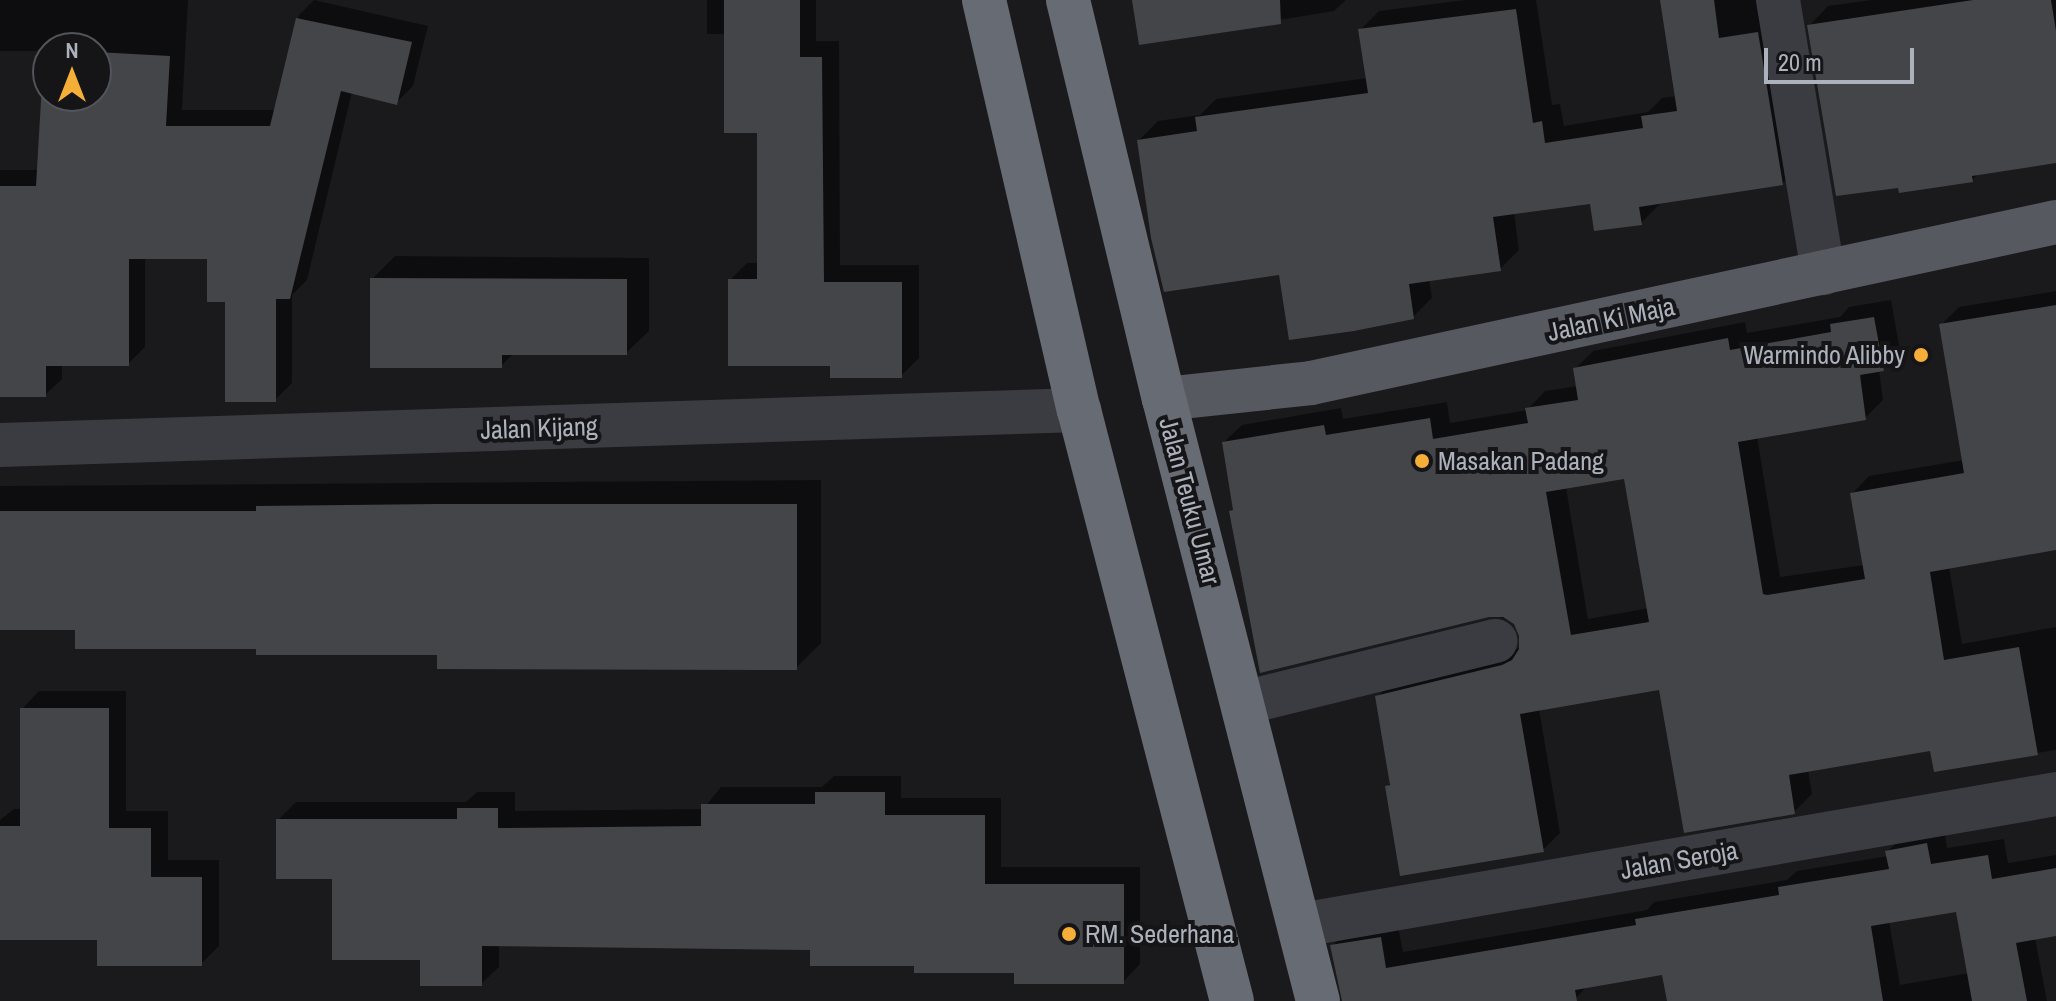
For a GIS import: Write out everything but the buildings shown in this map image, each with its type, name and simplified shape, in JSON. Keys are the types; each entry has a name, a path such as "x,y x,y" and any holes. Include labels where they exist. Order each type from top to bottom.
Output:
{"highway":[{"path":"984,0 1079,410 1232,1001"},
{"name":"Jalan Teuku Umar","path":"1068,0 1164,399 1318,1001"}],"main road":[{"name":"Jalan Ki Maja","path":"1164,399 1311,383 2056,222"}],"street":[{"path":"1778,0 1823,273"},
{"name":"Jalan Kijang","path":"0,445 1079,410"},
{"path":"1243,703 1495,641"},
{"name":"Jalan Seroja","path":"1301,925 2056,794"}],"place":[{"name":"Warmindo Alibby","path":"1921,355"},
{"name":"Masakan Padang","path":"1422,461"},
{"name":"RM. Sederhana","path":"1069,934"}]}
